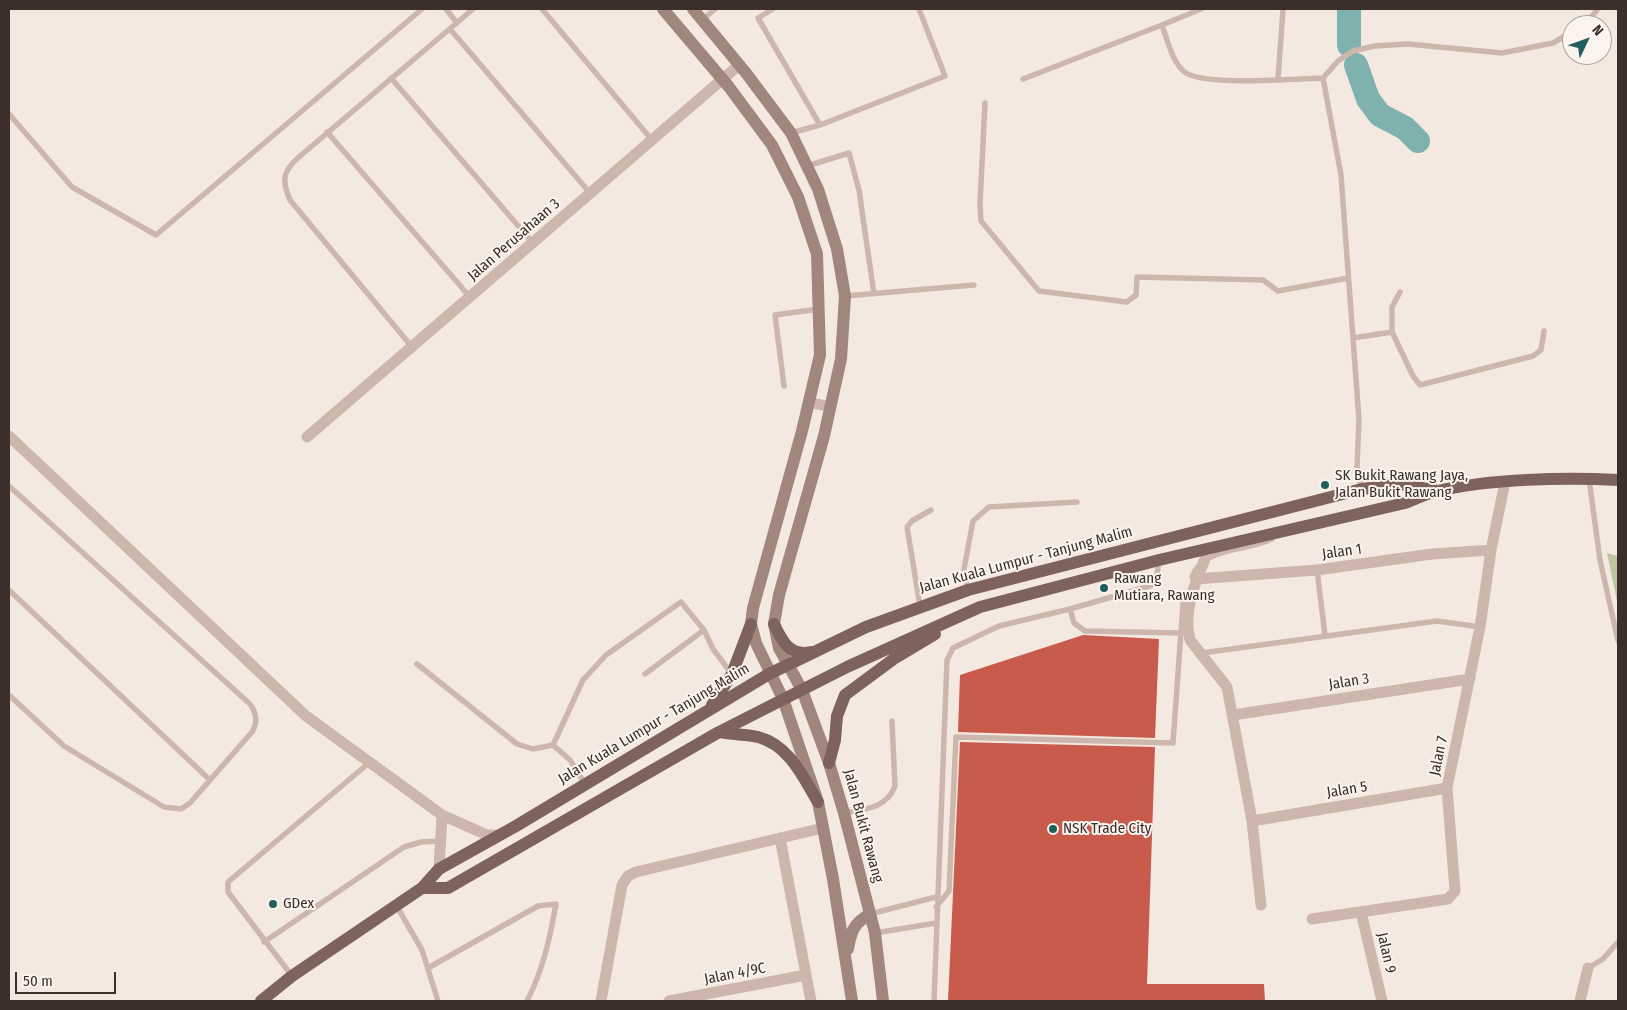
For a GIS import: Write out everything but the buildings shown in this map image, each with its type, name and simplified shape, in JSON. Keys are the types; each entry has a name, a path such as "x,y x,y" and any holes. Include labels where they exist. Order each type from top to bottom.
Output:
{"main road":[{"name":"Jalan Kuala Lumpur - Tanjung Malim","path":"422,888 448,888 719,732 914,636 980,607 1159,560 1405,503 1437,491 1505,482 1589,479 1618,480"},
{"name":"Jalan Kuala Lumpur - Tanjung Malim","path":"261,1001 292,976 395,904 422,888 439,869 769,674 822,650 866,627 968,590 1362,489 1401,484 1437,491"},
{"path":"829,763 835,740 837,716 845,695 895,658 980,607"},
{"path":"704,714 721,694 732,674 751,624"},
{"path":"774,624 784,644 796,653 805,654 822,650"},
{"path":"719,732 741,737 760,738 779,746 796,766 818,802"}],"street":[{"path":"663,9 723,79 772,145 798,197 817,254 820,354 809,402 752,608 751,624 769,674 783,699 818,802 852,1001"},
{"path":"692,9 739,65 791,133 818,189 837,249 844,296 841,359 779,595 774,624"},
{"name":"Jalan Perusahaan 3","path":"307,437 739,65"},
{"path":"809,402 830,406"},
{"path":"9,436 306,716 442,815 488,835 499,835"},
{"name":"Jalan 7","path":"1312,919 1448,899 1455,891 1447,788 1480,627 1491,550 1505,482"},
{"name":"Jalan 1","path":"1196,579 1317,570 1432,554 1491,550"},
{"path":"1205,559 1191,591 1188,633 1190,640 1227,687 1252,821 1261,904"},
{"name":"Jalan Bukit Rawang","path":"774,624 779,648 802,690 829,763 844,814 875,933 883,1001"},
{"name":"Jalan 3","path":"1233,715 1470,679"},
{"name":"Jalan 5","path":"1252,821 1447,788"},
{"path":"439,869 442,815"},
{"path":"602,1001 622,885 628,876 636,872 823,828"},
{"path":"780,838 811,1001"},
{"name":"Jalan 9","path":"1361,912 1382,1001"},
{"path":"846,959 850,934 857,922 870,914"},
{"path":"1580,1001 1588,968"},
{"name":"Jalan 4/9C","path":"669,1001 806,975"}],"lane":[{"path":"9,114 72,187 156,235 422,9"},
{"path":"446,9 456,23"},
{"path":"412,347 290,200 285,189 284,178 287,168 327,132 473,9"},
{"path":"542,9 652,140"},
{"path":"702,20 715,9"},
{"path":"773,9 758,18 820,125"},
{"path":"791,133 820,125 945,76 918,9"},
{"path":"1023,79 1201,9"},
{"path":"1278,79 1283,9"},
{"path":"1162,25 1178,65 1186,73 1222,80 1323,78 1338,61 1353,51 1374,46 1408,44 1502,53 1553,43 1562,38"},
{"path":"450,29 590,194"},
{"path":"391,78 532,243"},
{"path":"1323,78 1341,175 1359,420 1357,467 1362,489"},
{"path":"985,103 980,204 981,221 1039,291 1127,302 1136,295 1137,277 1263,280 1278,291 1348,278"},
{"path":"327,132 470,297"},
{"path":"807,166 850,153 860,190 874,294"},
{"path":"844,296 974,285"},
{"path":"1400,292 1392,307 1392,332 1413,376 1420,384 1534,356 1541,350 1544,331"},
{"path":"784,386 775,315 819,309"},
{"path":"1353,338 1392,332"},
{"path":"1589,479 1600,560 1618,640"},
{"path":"9,486 254,709 257,721 255,727 210,780 185,807 175,810 164,807 64,746 9,695"},
{"path":"968,590 964,569 974,521 989,507 1077,502"},
{"path":"920,606 907,527 912,521 931,510"},
{"path":"936,908 949,891 956,737 1173,743 1183,604 1195,568 1205,559 1260,545 1290,530"},
{"path":"934,1001 936,897 947,660 953,648 999,626 1070,609 1154,584 1157,577 1159,560"},
{"path":"1317,570 1325,635"},
{"path":"9,590 210,780"},
{"path":"553,745 583,680 606,655 681,602 704,630 713,649 732,674"},
{"path":"1070,609 1074,623 1085,631 1181,633"},
{"path":"1202,653 1437,621 1480,627"},
{"path":"645,674 704,630"},
{"path":"417,664 517,744 533,749 553,745"},
{"path":"844,814 880,805 892,793 895,786 892,721"},
{"path":"553,745 570,760 584,784"},
{"path":"292,976 264,942 228,892 228,882 370,762"},
{"path":"264,942 404,847 421,842 441,841"},
{"path":"870,914 936,897"},
{"path":"395,904 422,950 438,1001"},
{"path":"428,968 538,906 556,904 548,948 537,983 528,1001"},
{"path":"875,933 936,922"},
{"path":"1588,968 1603,959 1618,942"}],"green space":[{"path":"1607,553 1618,556 1618,606"}],"waterway":[{"path":"1349,9 1349,45"},
{"path":"1356,65 1368,99 1380,115 1405,128 1418,141"}],"place":[{"name":"SK Bukit Rawang Jaya, Jalan Bukit Rawang","path":"1325,485"},
{"name":"Rawang Mutiara, Rawang","path":"1104,588"},
{"name":"NSK Trade City","path":"1053,829"},
{"name":"GDex","path":"273,904"}]}
